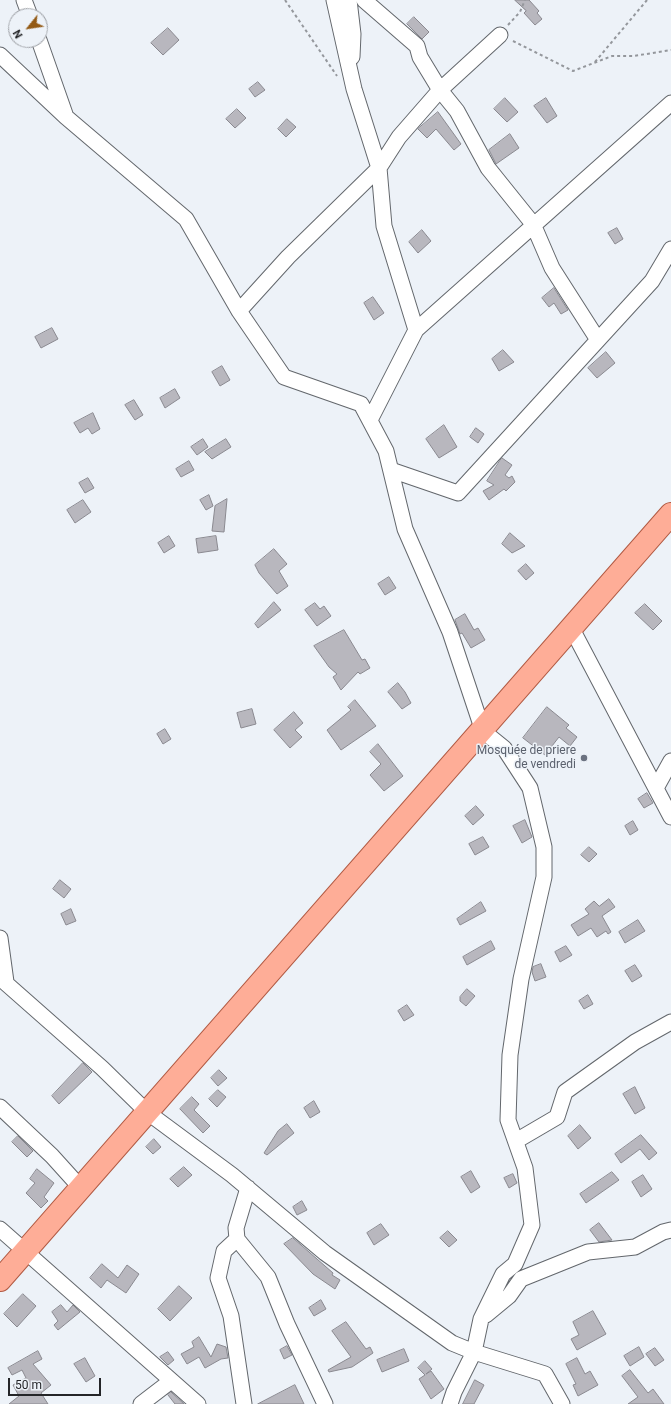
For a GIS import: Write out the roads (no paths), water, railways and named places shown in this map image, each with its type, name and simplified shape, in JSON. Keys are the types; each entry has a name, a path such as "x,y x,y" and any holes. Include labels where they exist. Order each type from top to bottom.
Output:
{"main road":[{"path":"0,1280 80,1187 483,731 671,514"}],"street":[{"path":"334,0 344,77 379,168 384,226 416,330"},
{"path":"344,77 353,34 349,0"},
{"path":"364,0 417,46 420,57 440,90 457,111 488,168 533,224 552,268 598,340"},
{"path":"239,311 288,257 379,168 399,138 440,90 500,35"},
{"path":"42,48 66,117"},
{"path":"0,55 66,117 186,219 239,311 284,377 361,404 386,451 405,529 450,632 483,731 504,748 530,788 544,847 544,877 521,979 510,1055 508,1120 525,1168 532,1225 515,1264 503,1274 481,1319 474,1352 454,1392 450,1404"},
{"path":"370,420 416,330 533,224 671,103"},
{"path":"391,470 458,493 652,281 671,249"},
{"path":"572,629 671,817"},
{"path":"656,788 671,761"},
{"path":"0,938 3,980 102,1068 147,1112 248,1188 325,1253 452,1343 474,1352 545,1374 562,1404"},
{"path":"516,1141 557,1117 565,1092 635,1042 671,1022"},
{"path":"0,1107 52,1156 80,1187"},
{"path":"248,1188 236,1228 237,1239 268,1277 287,1324 325,1404"},
{"path":"0,1229 198,1404"},
{"path":"481,1319 509,1296 521,1279 588,1252 635,1248 663,1232 671,1230"},
{"path":"237,1239 224,1251 218,1278 231,1316 244,1404"},
{"path":"141,1404 171,1381"}],"place":[{"name":"Mosquée de priere de vendredi","path":"584,758"}]}
